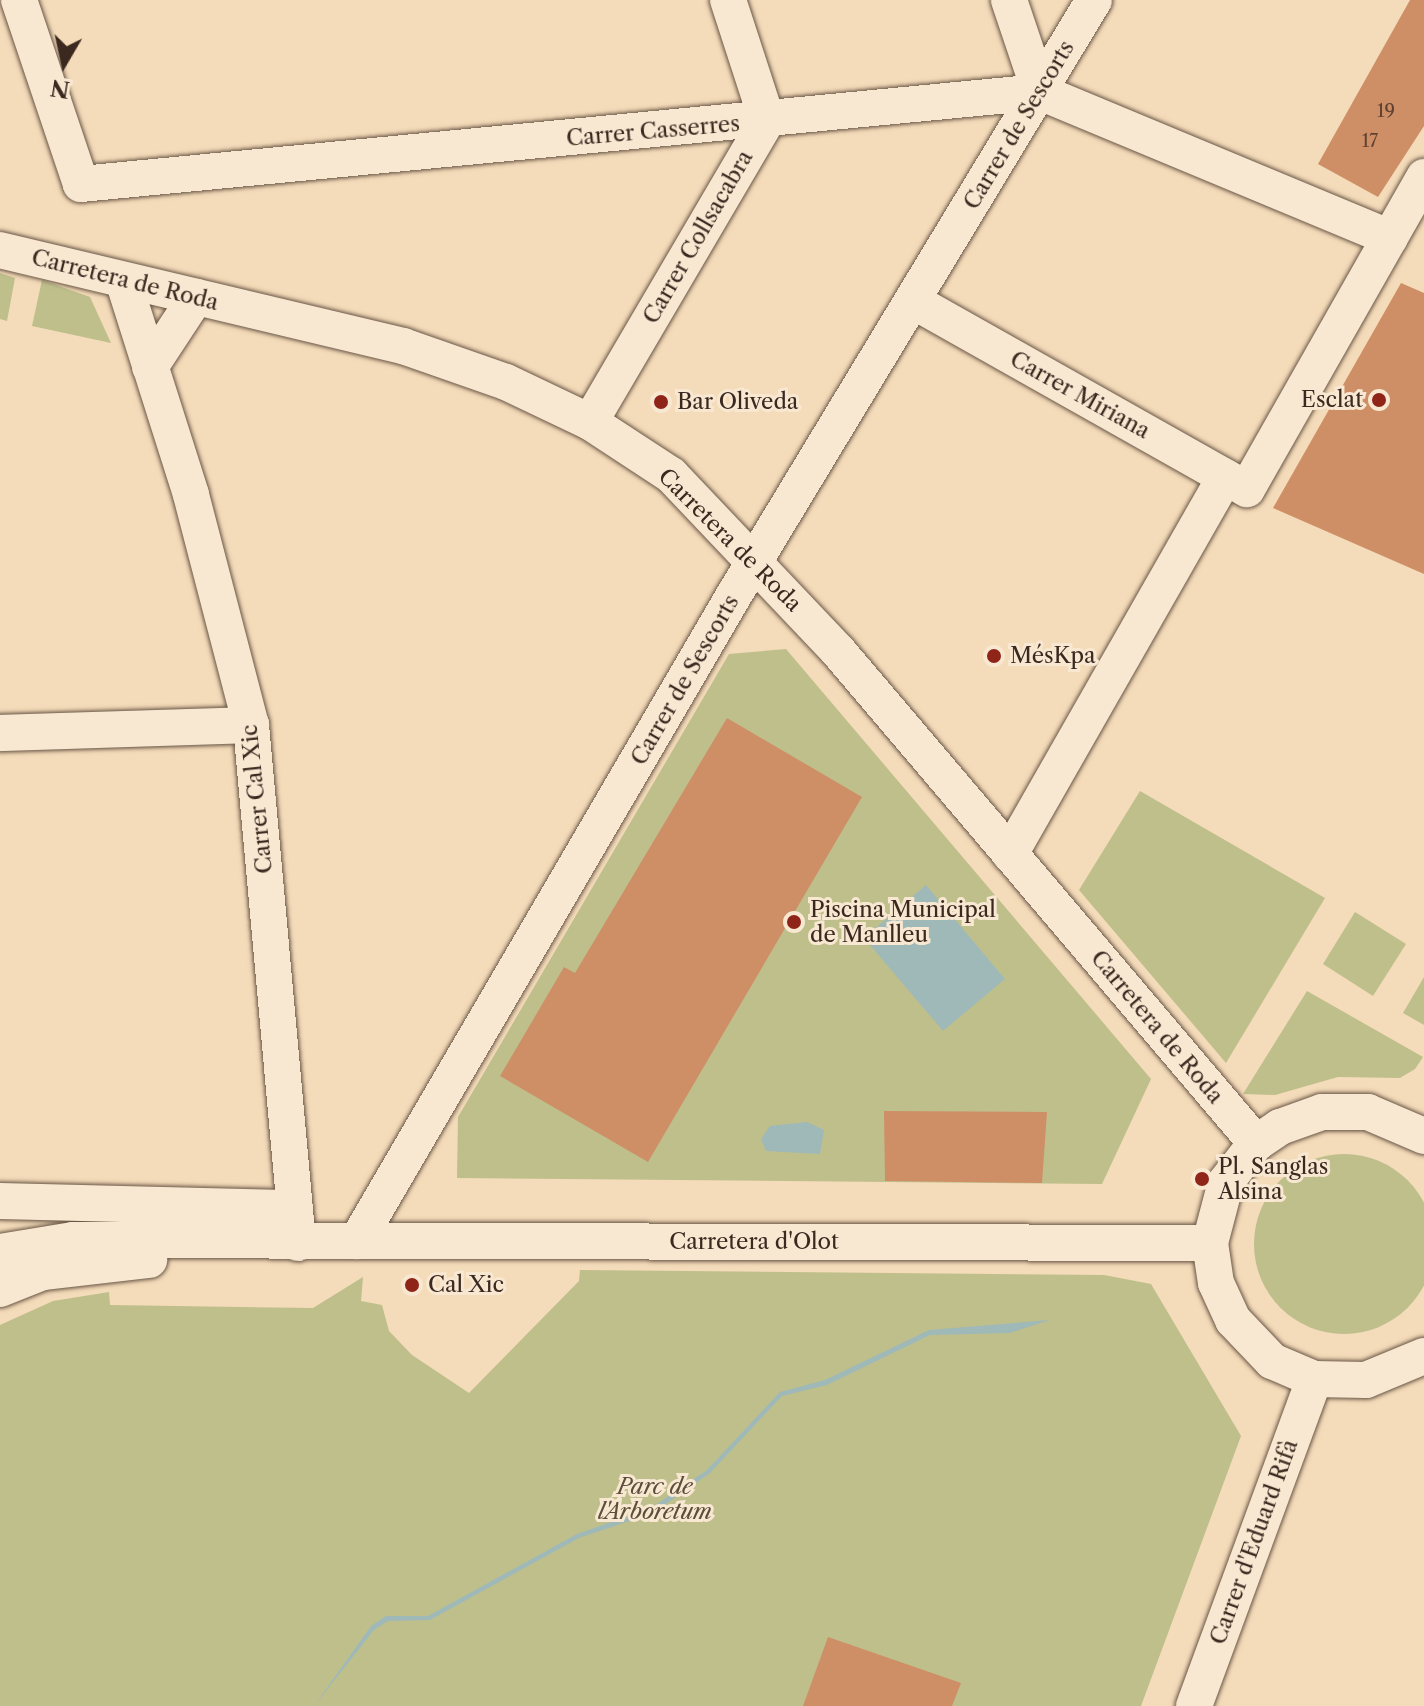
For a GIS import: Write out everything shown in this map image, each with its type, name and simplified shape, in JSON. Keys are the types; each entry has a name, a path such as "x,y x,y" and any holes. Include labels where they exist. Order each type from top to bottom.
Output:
{"street":[{"name":"Carrer Casserres","path":"19,0 81,184 1040,92 1390,238"},
{"path":"728,0 767,120"},
{"path":"1009,0 1040,92"},
{"name":"Carrer de Sescorts","path":"357,1241 1094,0"},
{"name":"Carrer Collsacabra","path":"590,422 767,120"},
{"path":"1010,854 1236,483 1390,238 1424,177"},
{"name":"Carretera de Roda","path":"0,250 403,346 506,382 590,422 671,475 758,562 1256,1143"},
{"name":"Carrer Cal Xic","path":"123,280 251,725 296,1225"},
{"path":"150,367 196,297"},
{"name":"Carrer Miriana","path":"913,301 1236,483"},
{"path":"0,733 251,725"},
{"path":"1416,1370 1366,1380 1314,1379 1272,1361 1233,1320 1216,1283 1210,1243 1226,1182 1256,1143 1322,1112 1368,1112 1420,1125"},
{"path":"0,1201 296,1225"},
{"name":"Carretera d'Olot","path":"0,1289 43,1272 296,1225"},
{"name":"Carretera d'Olot","path":"0,1252 73,1240 296,1225 357,1241 1210,1243"},
{"name":"Carrer d'Eduard Rifà","path":"1194,1706 1314,1379"}],"green space":[{"path":"0,273 15,278 7,321 0,319"},
{"path":"42,280 90,297 111,343 32,326"},
{"name":"Piscina Municipal de Manlleu","path":"786,649 1151,1079 1102,1184 457,1178 458,1117 729,654"},
{"path":"1140,791 1325,898 1226,1063 1079,890"},
{"path":"1355,912 1406,944 1373,996 1323,964"},
{"path":"1424,977 1424,1025 1403,1013"},
{"path":"1307,991 1423,1057 1415,1069 1400,1078 1338,1077 1275,1095 1243,1094"},
{"path":"1344,1154 1362,1155 1379,1161 1408,1180 1427,1209 1433,1226 1433,1262 1427,1279 1408,1308 1379,1327 1362,1333 1344,1334 1326,1333 1309,1327 1280,1308 1261,1279 1255,1262 1254,1244 1255,1226 1261,1209 1280,1180 1309,1161 1326,1155"},
{"name":"Parc de l'Arboretum","path":"580,1270 1104,1275 1151,1284 1241,1436 1141,1706 0,1706 0,1325 53,1301 109,1292 110,1305 313,1308 363,1277 361,1301 382,1305 389,1331 412,1355 469,1393 579,1281"}],"water":[{"path":"926,885 1005,979 943,1031 864,938"},
{"path":"807,1122 824,1130 820,1154 766,1151 761,1139 770,1126"},
{"path":"1050,1320 1010,1333 930,1335 827,1385 782,1396 710,1473 653,1513 579,1538 430,1620 388,1621 374,1630 314,1706 371,1626 386,1616 428,1616 577,1534 651,1508 707,1470 780,1392 825,1380 929,1330"}],"building":[{"path":"1410,0 1424,0 1424,126 1378,197 1318,164"},
{"name":"Esclat","path":"1401,283 1424,293 1424,574 1273,508"},
{"path":"727,718 862,797 648,1162 500,1076 564,967 575,973"},
{"path":"884,1111 1047,1112 1042,1183 885,1181"},
{"path":"828,1637 961,1683 952,1706 803,1706"}],"place":[{"name":"Esclat","path":"1379,400"},
{"name":"Bar Oliveda","path":"661,402"},
{"name":"MésKpa","path":"994,656"},
{"name":"Piscina Municipal de Manlleu","path":"794,922"},
{"name":"Pl. Sanglas Alsina","path":"1202,1179"},
{"name":"Cal Xic","path":"412,1285"}]}
